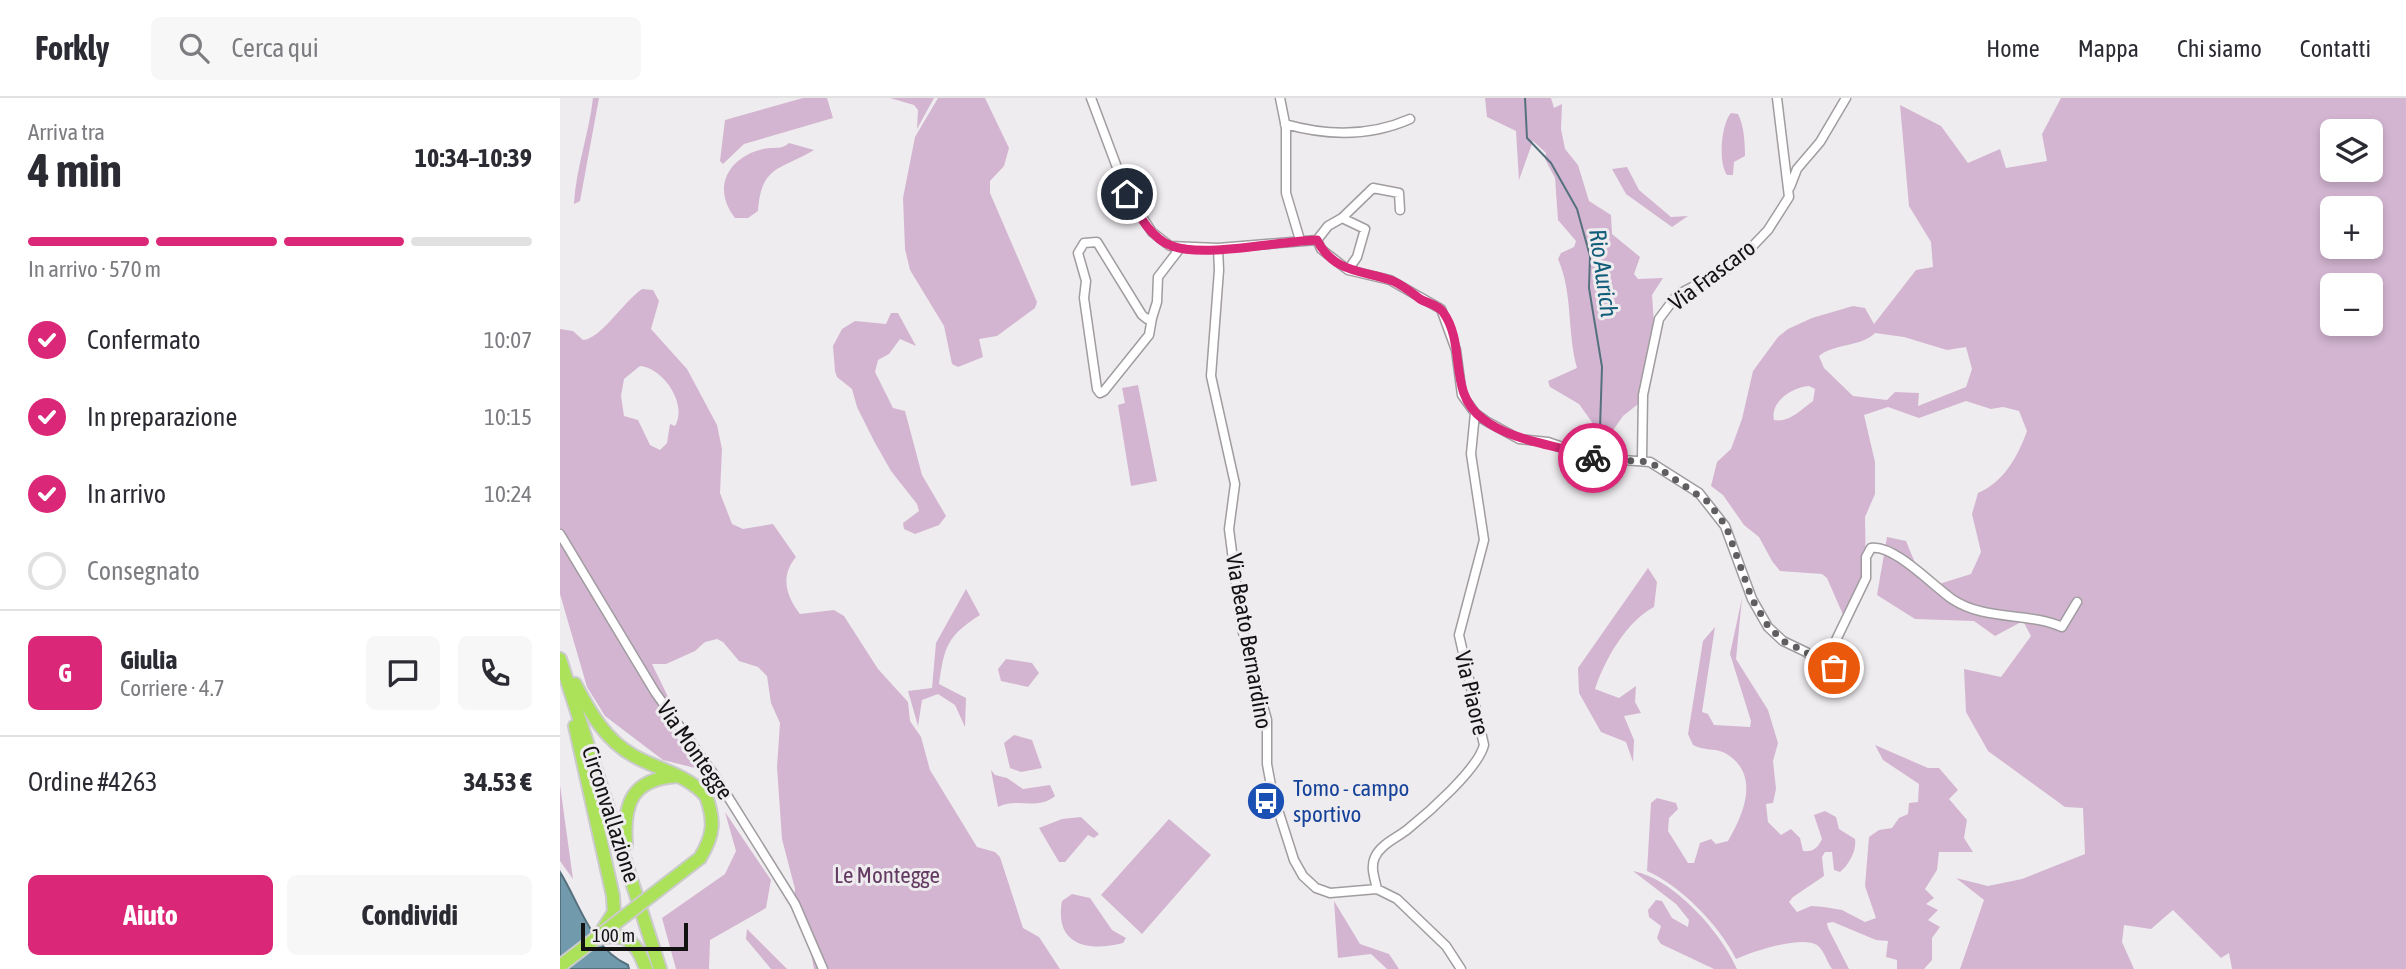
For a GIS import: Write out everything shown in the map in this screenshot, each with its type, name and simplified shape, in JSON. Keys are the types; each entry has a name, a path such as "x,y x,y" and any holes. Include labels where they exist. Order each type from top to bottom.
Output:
{"highway":[{"name":"Circonvallazione","path":"560,659 660,969"},
{"path":"560,659 593,718 611,738 633,756 694,782 706,796 713,817 712,838 699,859 560,966"},
{"path":"566,677 614,912 595,939"},
{"path":"628,865 625,818 631,798 644,784 678,775"},
{"path":"595,939 612,935 628,940 638,949 646,969"}],"street":[{"path":"1091,98 1127,194 1139,216 1170,246 1218,248 1317,240"},
{"path":"1280,98 1285,124 1286,193 1300,240"},
{"path":"1776,98 1789,197"},
{"name":"Via Frascaro","path":"1642,459 1643,395 1660,319 1677,295 1727,269 1748,252 1772,224 1789,197 1797,169 1820,142 1846,98"},
{"path":"1285,124 1330,135 1386,130 1409,119"},
{"path":"1317,240 1328,226 1342,218 1373,188 1399,193 1400,210"},
{"path":"1342,218 1365,229 1357,257 1348,270"},
{"path":"1317,240 1321,249 1348,270 1390,280 1441,309 1456,350 1462,395 1475,413 1496,429 1519,439 1548,442 1595,458 1642,459 1657,466 1708,502 1726,526 1752,599 1768,626 1783,641 1806,652 1826,668 1834,668 1837,663 1836,640 1866,578 1866,557 1871,548 1880,547 1955,601 1998,615 2043,619 2062,627 2077,602"},
{"path":"1152,318 1142,315 1097,242 1084,243 1078,253 1086,281 1084,298 1097,389 1100,393 1149,335 1157,302 1158,277 1181,247"},
{"name":"Via Beato Bernardino","path":"1218,248 1211,376 1235,484 1230,529 1242,629 1267,720 1267,764 1272,791 1303,876 1316,888 1330,893 1377,890"},
{"name":"Via Piaore","path":"1377,890 1373,867 1377,854 1420,818 1463,776 1482,753 1484,745 1459,635 1484,540 1471,454 1475,413"},
{"name":"Via Montegge","path":"560,534 655,692 715,776 795,904 823,969"},
{"path":"1377,890 1397,899 1430,929 1455,956 1461,969"}],"green space":[{"path":"593,98 599,98 580,201 574,204 577,177"},
{"path":"803,98 827,98 833,118 744,144 723,164 720,161 725,120"},
{"path":"890,98 934,98 917,129 918,110 914,105"},
{"path":"938,98 985,98 1009,148 1004,166 990,181 990,193 1037,302 1035,308 997,336 979,339 983,357 958,367 952,364 944,326 910,270 905,249 903,198 915,137"},
{"path":"1485,98 1551,98 1554,108 1562,104 1561,129 1565,149 1578,165 1589,201 1611,215 1612,234 1640,257 1634,274 1638,279 1663,278 1652,295 1654,324 1638,404 1623,416 1611,433 1599,432 1579,404 1550,387 1548,381 1577,368 1566,285 1558,259 1561,253 1574,247 1576,241 1558,220 1555,178 1545,159 1546,153 1533,141 1519,180 1516,131 1487,117"},
{"path":"2061,98 2406,98 2406,969 2232,969 2229,953 2221,958 2173,910 2151,929 2124,925 2122,942 2134,969 1960,969 1984,900 1956,878 1988,886 2022,879 2085,854 2083,808 2065,807 1988,751 1966,712 1964,669 2001,677 2031,636 2023,621 1995,636 1974,621 1915,619 1877,595 1887,537 1906,541 1920,575 1939,584 1971,574 1981,552 1972,514 1978,493 2003,475 2019,450 2027,431 2019,411 2003,407 1991,409 1966,401 1919,418 1888,407 1864,415 1875,462 1875,494 1865,517 1866,578 1844,617 1827,578 1822,574 1780,571 1759,537 1744,525 1723,495 1711,486 1717,462 1731,449 1742,419 1753,371 1778,337 1788,329 1812,318 1853,306 1865,308 1874,324 1916,270 1933,267 1931,242 1909,206 1900,105 1941,126 1968,163 2000,149 2006,168 2047,161 2042,134","holes":["1875,333 1904,337 1947,350 1966,347 1972,369 1966,387 1918,406 1919,393 1895,392 1887,400 1853,396 1824,368 1819,356","1809,386 1815,389 1813,401 1790,417 1774,420 1776,407 1784,396"]},
{"path":"1731,113 1738,114 1740,118 1745,156 1734,162 1733,175 1727,175 1722,162 1722,144 1725,126"},
{"path":"789,143 814,150 768,177 763,185 758,211 748,218 735,218 724,195 727,175 733,166 751,153 783,147"},
{"path":"1627,167 1639,190 1671,217 1688,216 1672,227 1626,194 1612,169"},
{"name":"Le Montegge","path":"642,289 653,290 659,301 651,329 687,369 717,425 722,449 720,493 732,524 743,529 773,524 796,557 788,571 787,586 791,600 800,614 834,610 844,616 878,669 908,702 910,721 921,737 930,770 977,847 995,852 1000,857 1023,928 1039,937 1060,969 814,969 805,922 794,901 795,889 782,839 777,767 780,723 771,703 767,676 758,667 739,661 723,642 717,639 705,642 695,651 666,664 652,664 671,703 661,716 699,769 663,760 605,716 587,687 560,594 560,329 573,331 583,340 590,338 605,327","holes":["640,366 649,368 671,388 678,408 675,426 670,424 667,443 660,450 650,445 638,420 624,416 621,396 624,379"]},
{"path":"891,313 898,313 916,346 900,339 889,354 878,360 875,372 893,408 905,411 922,475 946,516 939,525 915,534 904,529 903,523 919,511 917,504 891,471 874,441 857,407 852,389 837,377 835,371 833,346 842,329 855,321 886,324"},
{"path":"1138,385 1157,481 1131,486 1118,405 1125,403 1122,388"},
{"path":"1648,568 1657,582 1654,607 1634,622 1618,642 1595,689 1619,698 1636,686 1635,702 1641,713 1624,716 1634,740 1633,762 1626,742 1601,732 1579,693 1578,668"},
{"path":"966,589 980,615 960,629 949,644 945,651 939,684 966,698 965,727 955,705 938,694 922,700 918,726 908,691 932,688 936,643"},
{"path":"1742,598 1736,659 1768,710 1778,743 1773,761 1776,789 1773,803 1766,804 1768,822 1781,835 1791,829 1800,838 1803,851 1817,847 1822,839 1814,815 1825,811 1836,817 1839,829 1855,839 1852,857 1840,872 1834,870 1832,852 1825,852 1822,857 1824,876 1789,902 1797,912 1811,906 1842,910 1865,922 1876,918 1865,886 1869,837 1879,830 1892,828 1899,818 1908,814 1909,803 1918,802 1919,784 1883,760 1875,745 1928,768 1939,768 1958,790 1949,799 1967,820 1964,838 1973,852 1939,852 1937,870 1925,889 1934,898 1926,904 1938,910 1928,920 1940,927 1932,938 1932,960 1924,969 1897,969 1897,960 1886,957 1888,941 1876,940 1833,922 1827,923 1828,928 1849,969 1832,969 1824,953 1810,942 1789,943 1736,959 1720,933 1686,896 1647,871 1651,803 1657,798 1676,803 1678,809 1669,818 1668,831 1688,863 1694,863 1700,843 1711,839 1716,844 1728,841 1744,806 1746,783 1736,762 1721,751 1693,745 1688,734 1703,641 1715,627 1702,712 1708,714 1714,725 1750,727 1751,721 1730,654"},
{"path":"1006,659 1032,663 1039,673 1028,687 1001,681 998,669"},
{"path":"1014,735 1032,740 1042,768 1021,772 1010,768 1004,743"},
{"path":"991,770 995,775 1007,778 1023,789 1050,785 1055,796 1041,803 1012,803 998,807"},
{"path":"560,785 573,879 560,861"},
{"path":"725,812 771,880 766,908 710,940 709,969 676,969 662,918 725,874 736,851"},
{"path":"1081,817 1099,834 1094,838 1088,835 1065,862 1059,862 1039,828 1062,819"},
{"path":"1169,819 1211,855 1142,934 1101,895"},
{"path":"1633,871 1664,884 1694,909 1720,939 1737,969 1714,969 1661,944 1657,938 1661,926 1649,917 1648,910 1656,900 1662,901 1672,918 1688,927 1689,920 1676,904"},
{"path":"1072,894 1090,898 1112,930 1126,938 1123,943 1110,946 1086,945 1069,936 1063,927 1062,901"},
{"path":"1334,901 1360,944 1389,954 1399,969 1387,969 1371,954 1338,958"},
{"path":"747,929 787,969 771,969 746,939"}],"water":[{"path":"560,872 595,937 615,957 628,965 629,969 560,969"}],"waterway":[{"name":"Rio Aurich","path":"1525,98 1527,138 1551,163 1577,209 1590,256 1589,288 1602,367 1600,428"}],"way so far":[{"path":"1593,458 1642,459 1657,466 1673,480 1699,493 1726,526 1752,599 1774,634 1806,652 1823,667 1834,668"}],"place":[{"name":"Tomo - campo sportivo","path":"1266,801"}],"route":[{"path":"1127,194 1139,216 1170,246 1194,249 1317,240 1321,249 1348,270 1405,286 1422,300 1441,309 1445,315 1456,350 1462,395 1475,413 1496,429 1519,439 1548,442 1593,458"}]}
